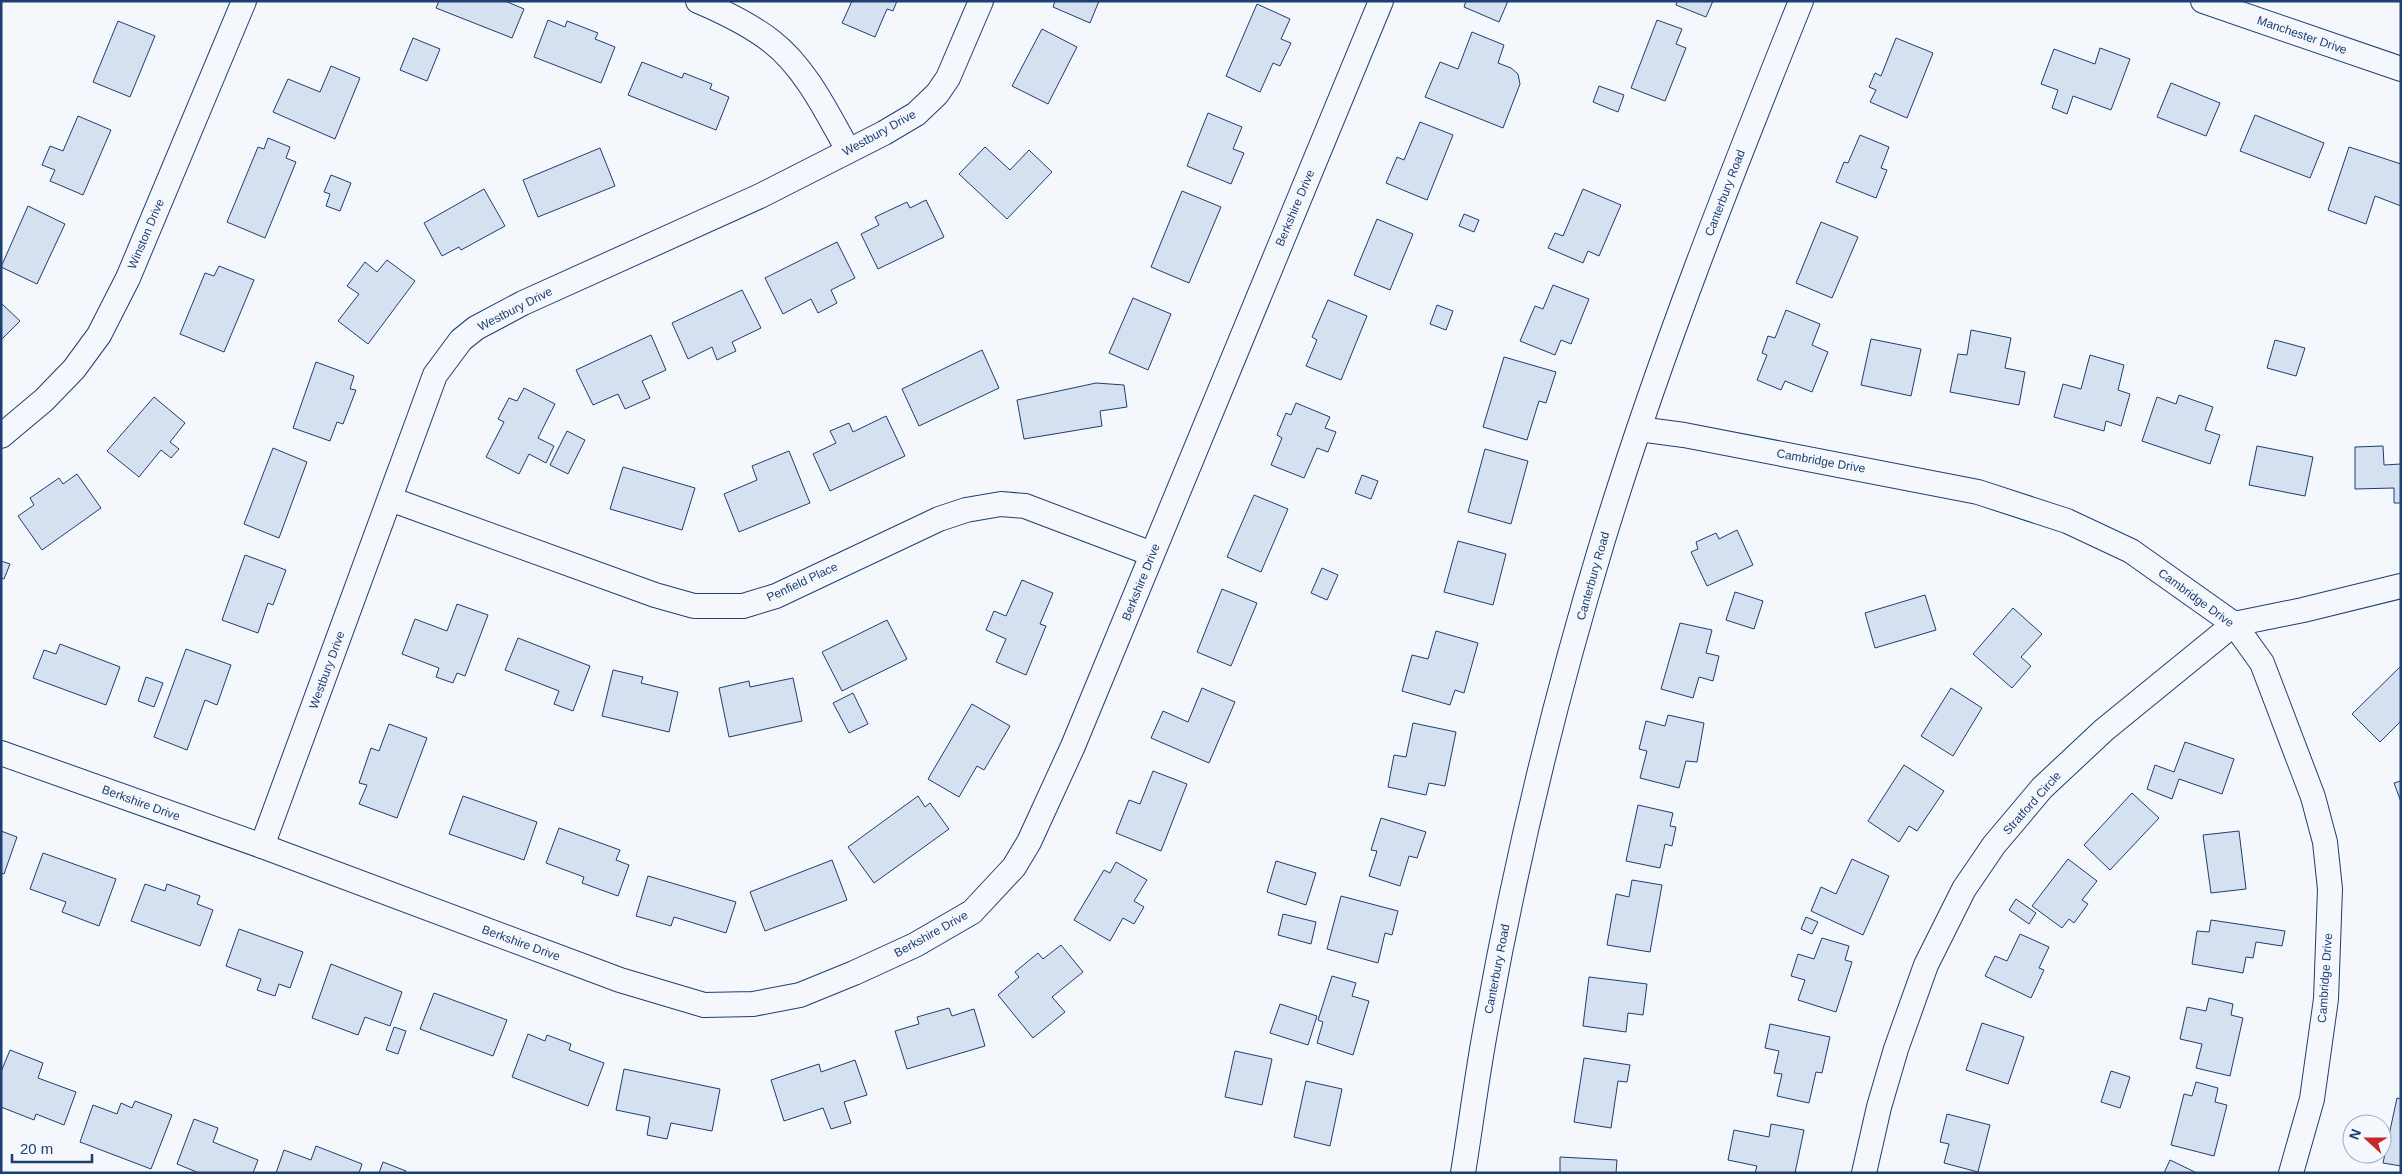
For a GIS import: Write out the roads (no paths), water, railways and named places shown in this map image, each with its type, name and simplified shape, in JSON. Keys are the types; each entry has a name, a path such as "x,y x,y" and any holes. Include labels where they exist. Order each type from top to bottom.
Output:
{"street":[{"name":"Winston Drive","path":"1,436 44,400 74,369 99,335 128,278 244,1"},
{"path":"698,1 729,14 772,42 788,58 818,97 848,150"},
{"name":"Westbury Drive","path":"262,846 435,375 461,340 476,328 524,303 760,196 916,114 937,94 948,78 981,1"},
{"name":"Berkshire Drive","path":"1,753 262,846 620,980 704,1005 753,1004 800,994 854,973 915,945 972,912 1014,867 1029,842 1073,746 1381,1"},
{"name":"Canterbury Road","path":"1463,1173 1485,1029 1539,772 1602,542 1691,279 1801,1"},
{"name":"Manchester Drive","path":"2203,1 2401,69"},
{"name":"Cambridge Drive","path":"1640,429 1684,435 1978,492 2058,518 2131,551 2234,624 2262,663 2313,797 2326,852 2330,889 2326,999 2312,1099 2291,1173"},
{"name":"Penfield Place","path":"390,499 655,595 694,606 744,606 776,596 938,519 966,510 1001,504 1025,506 1152,554"},
{"name":"Stratford Circle","path":"1864,1173 1878,1108 1896,1049 1926,965 1969,881 1994,846 2042,788 2104,730 2234,624 2303,610 2401,586"}]}
